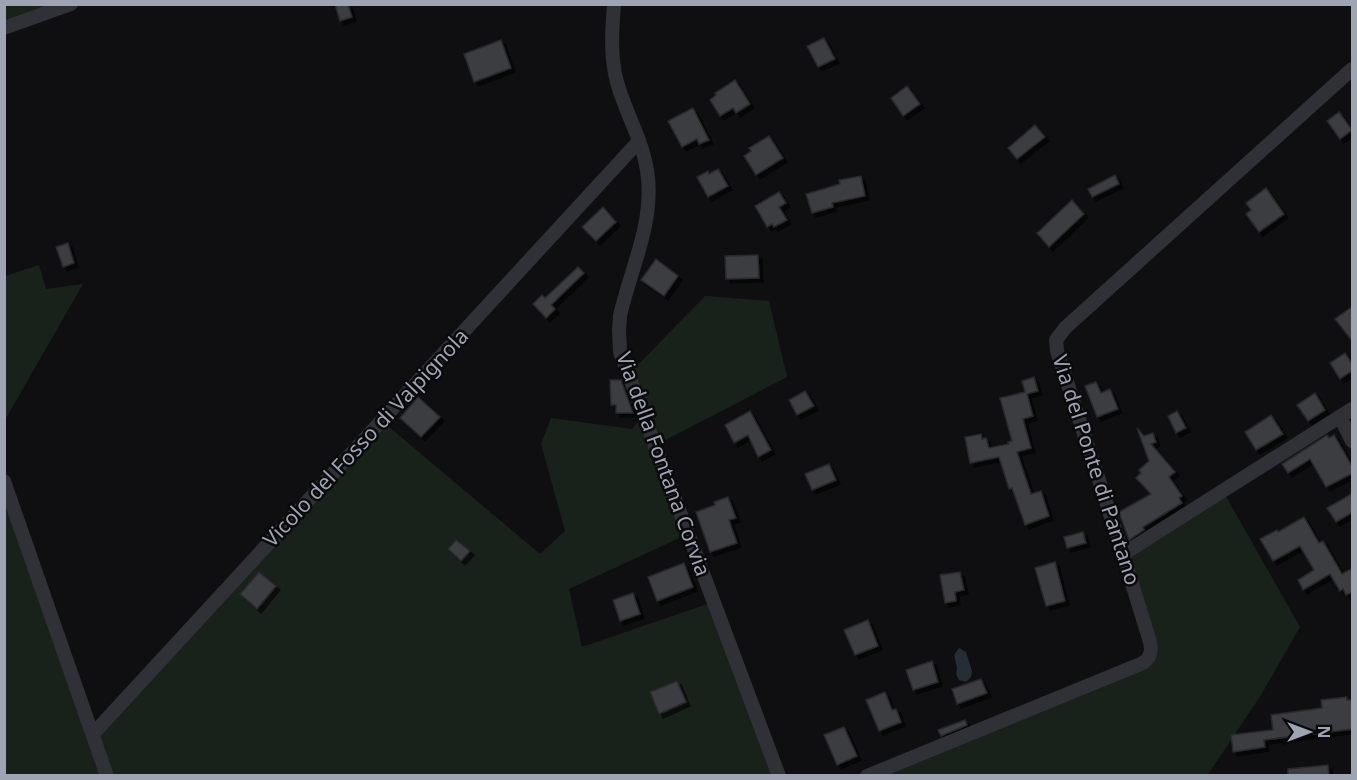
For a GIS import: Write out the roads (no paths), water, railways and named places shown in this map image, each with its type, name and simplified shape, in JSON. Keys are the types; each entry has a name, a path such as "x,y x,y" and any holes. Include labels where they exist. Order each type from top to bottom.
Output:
{"street":[{"path":"4,28 71,4"},
{"name":"Via della Fontana Corvia","path":"614,4 612,48 615,71 646,162 649,197 643,233 620,316 620,352 779,776"},
{"name":"Via del Ponte di Pantano","path":"867,776 1146,661 1151,647 1057,351 1056,340 1065,328 1353,69"},
{"name":"Vicolo del Fosso di Valpignola","path":"93,734 639,141"},
{"path":"1123,554 1353,409"},
{"path":"1340,417 1353,441"},
{"path":"4,482 107,776"}]}
